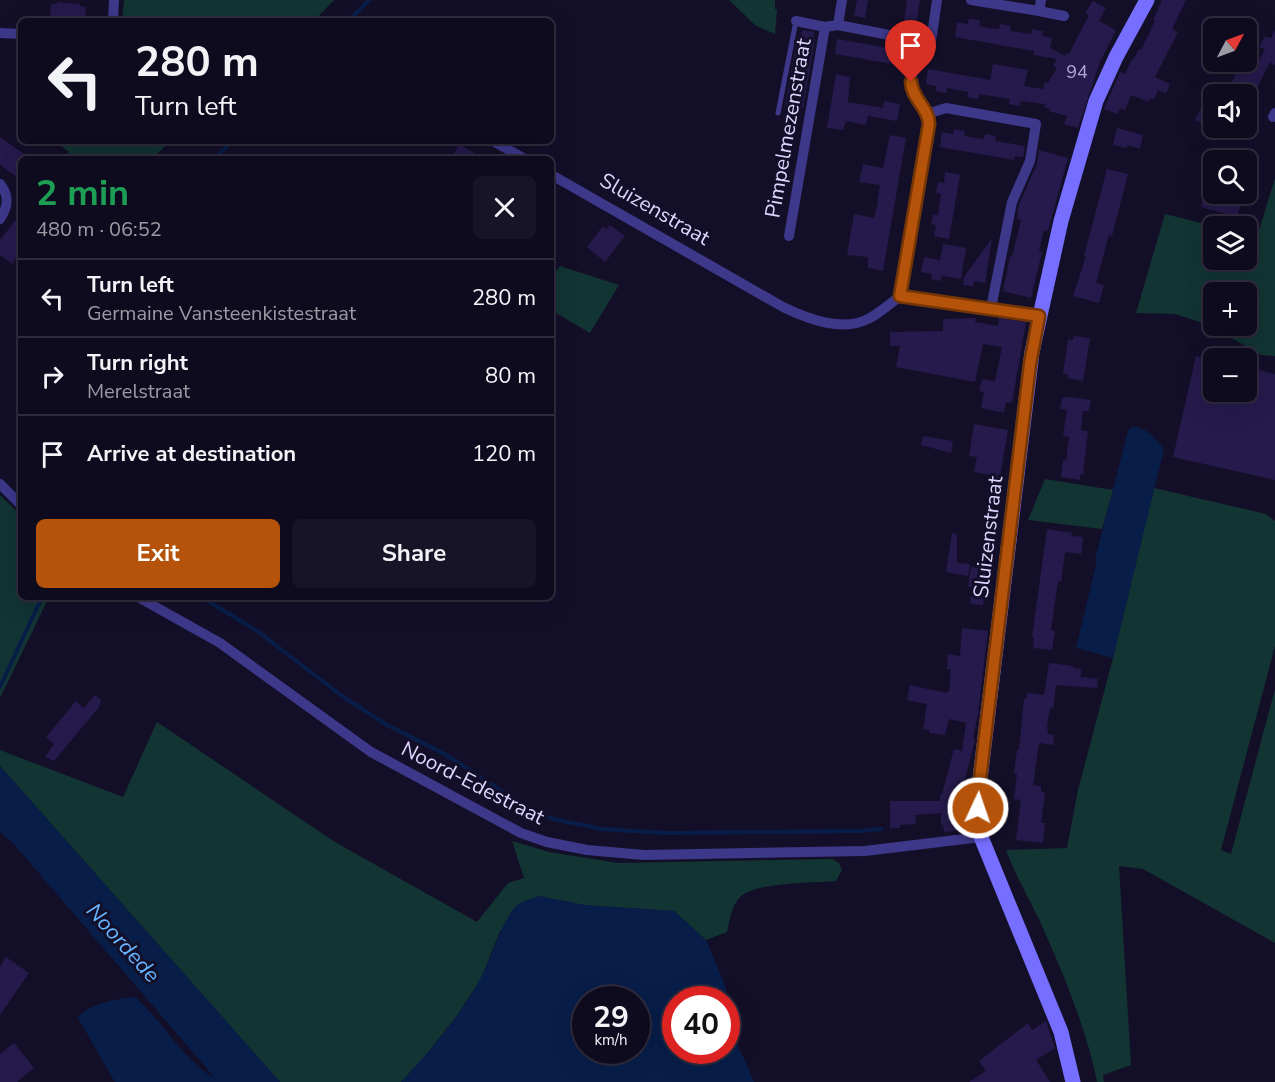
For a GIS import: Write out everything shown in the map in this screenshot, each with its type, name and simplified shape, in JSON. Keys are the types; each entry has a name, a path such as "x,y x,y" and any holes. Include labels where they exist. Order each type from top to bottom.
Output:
{"street":[{"path":"113,18 114,0"},
{"path":"838,25 842,0"},
{"path":"937,0 930,43 916,57 911,85 927,114 928,133 900,296 1039,316"},
{"path":"971,0 1040,6 1064,16"},
{"name":"Sluizenstraat","path":"1073,1082 1061,1032 981,837 979,787 1032,352 1039,316 1061,221 1096,101 1116,57 1147,0"},
{"path":"796,21 825,27 838,25 930,43"},
{"name":"Pimpelmezenstraat","path":"789,236 825,27"},
{"path":"0,33 18,34"},
{"path":"927,114 946,108 1036,124 1030,161 1012,202 992,308"},
{"path":"498,144 520,156"},
{"name":"Sluizenstraat","path":"554,176 783,307 818,322 853,323 867,320 900,296"},
{"path":"0,184 5,190 7,200 6,210 0,219"},
{"path":"0,484 18,502"},
{"name":"Noord-Edestraat","path":"143,600 220,644 371,752 521,833 547,842 606,853 672,855 865,851 981,837"}],"lane":[{"path":"778,113 796,21"}],"green space":[{"path":"124,0 334,0 317,18 122,18"},
{"path":"729,0 775,0 777,10 775,34 756,26"},
{"path":"59,144 167,144 155,156 66,156 69,152"},
{"path":"1275,178 1275,356 1261,355 1257,353 1257,348 1249,348 1228,336 1257,336 1257,282 1203,282 1203,323 1175,314 1136,313 1165,214 1203,223 1203,270 1257,270 1257,237"},
{"path":"560,266 619,285 590,333 554,312 554,274"},
{"path":"1045,479 1113,490 1102,529 1028,520"},
{"path":"1154,488 1266,514 1275,521 1275,646 1221,850 1231,854 1275,689 1275,943 1143,869 1119,866 1131,1065 1103,1075 1104,1082 1097,1082 1083,1029 1070,993 1044,930 1006,850 1067,848 1078,790"},
{"path":"0,495 18,512 18,600 48,600 0,698"},
{"path":"157,722 335,842 477,922 508,883 524,878 512,841 549,852 618,863 832,859 839,863 842,870 836,881 771,886 748,892 740,897 735,905 727,932 706,940 674,911 584,905 538,896 500,931 481,979 456,1017 401,1082 280,1082 0,766 0,750 123,797"}],"water":[{"path":"1131,427 1146,431 1164,449 1113,658 1076,648 1097,561 1095,560 1128,431"},
{"name":"Noordede","path":"0,766 280,1082 115,1082 78,1018 96,1005 135,997 184,1052 216,1079 12,842 0,832"},
{"path":"538,896 584,905 674,911 706,940 725,986 662,986 662,1064 740,1064 740,1050 754,1082 401,1082 463,1007 485,970 504,925 514,908"}],"building":[{"path":"857,0 868,0 865,18 854,16"},
{"path":"907,0 920,0 916,25 904,23"},
{"path":"1162,0 1186,0 1172,29 1178,32 1155,77 1170,84 1166,93 1158,90 1154,100 1150,98 1149,102 1131,95 1125,110 1120,108 1117,114 1104,109 1120,72 1125,74 1132,59 1139,49 1141,50"},
{"path":"1093,1 1106,8 1099,21 1116,30 1100,62 1078,128 1064,124 1067,116 1049,111 1050,109 1044,107 1045,104 1021,101 1020,106 1009,104 1010,99 979,94 978,99 967,97 968,92 947,88 946,93 936,91 936,86 926,84 928,69 990,80 993,64 1028,70 1024,86 1043,89 1045,82 1048,83 1057,68 1053,66 1057,59 1033,55 1034,51 955,37 957,22 968,24 969,19 980,20 979,26 989,28 999,29 1000,24 1011,26 1010,31 1031,34 1032,29 1043,31 1042,36 1052,38 1050,48 1065,56 1069,54 1089,15 1085,13"},
{"path":"57,2 80,4 86,7 85,18 50,18 51,4 57,4"},
{"path":"802,30 814,32 813,39 815,39 803,108 785,105 798,36 801,37"},
{"path":"1275,30 1275,65 1270,62 1257,88 1257,84 1231,84 1237,72 1257,72 1257,64 1265,49 1259,47 1265,36 1271,38"},
{"path":"837,39 901,50 898,65 835,54"},
{"path":"836,74 850,77 848,102 883,108 884,101 900,104 897,121 868,116 866,125 846,121 843,130 827,128"},
{"path":"1201,108 1203,109 1203,124 1195,120"},
{"path":"1117,128 1143,135 1140,149 1127,145 1127,148 1113,145"},
{"path":"954,129 965,131 964,136 984,139 985,134 996,136 995,141 1025,146 1023,157 1015,156 1014,160 940,147 942,132 953,134"},
{"path":"890,135 906,138 883,271 868,268 868,257 847,255 854,214 874,218 877,206 880,185 859,182 863,164 883,168"},
{"path":"0,137 27,156 18,156 18,178 0,165"},
{"path":"459,144 479,156 455,156 453,155"},
{"path":"1039,150 1068,158 1048,231 1044,230 1039,251 1042,252 1031,298 1003,291 1010,256 1012,257 1021,220 1017,219 1019,204 1037,164"},
{"path":"1107,169 1128,174 1112,236 1109,235 1096,283 1104,285 1099,303 1073,296 1086,256 1084,256"},
{"path":"945,172 960,175 949,239 934,236 936,225 931,224 933,214 938,215 941,194 936,193 938,182 944,183"},
{"path":"1203,199 1203,204 1241,204 1237,216 1201,207"},
{"path":"18,217 18,255 12,264 0,255 0,240"},
{"path":"610,225 625,236 605,262 587,247 603,226 607,229"},
{"path":"992,238 985,283 974,281 973,286 963,285 964,277"},
{"path":"943,244 966,248 961,279 942,276 941,281 931,279 932,274 921,272 924,257 940,260"},
{"path":"976,318 975,322 998,326 999,318 1026,322 1012,403 1006,402 1004,413 981,408 984,392 979,391 982,379 995,381 1002,347 983,344 975,382 896,367 900,346 890,346 890,332 943,331 943,319"},
{"path":"1074,336 1090,338 1083,381 1067,378 1068,374 1063,374 1068,339 1073,340"},
{"path":"1196,356 1203,358 1203,402 1257,402 1257,370 1275,374 1275,480 1173,457"},
{"path":"1062,398 1091,400 1089,411 1083,411 1081,430 1088,431 1083,475 1080,474 1080,480 1061,477 1069,437 1063,436 1067,410 1060,409"},
{"path":"974,424 1008,430 1000,477 974,472 977,457 969,456"},
{"path":"923,436 953,441 951,453 921,445"},
{"path":"1047,529 1083,537 1081,554 1065,552 1051,630 1055,631 1052,650 1033,648 1034,637 1032,637"},
{"path":"952,533 957,534 957,563 970,564 968,576 946,572"},
{"path":"971,567 988,569 983,605 970,604 972,587 968,587"},
{"path":"962,628 988,631 973,739 975,741 963,787 963,828 944,832 943,825 941,825 941,813 915,815 916,824 890,828 890,801 940,801 940,794 942,794 954,749 962,751 966,723 949,719 945,735 929,733 930,730 923,729 927,704 907,700 910,685 946,693 949,691 951,669 947,669 948,654 960,656"},
{"path":"1049,663 1074,666 1073,668 1082,669 1080,677 1098,679 1097,688 1056,685 1053,709 1050,708 1047,726 1048,734 1054,735 1053,745 1039,743 1033,785 1041,786 1041,792 1045,793 1041,823 1045,823 1043,843 1016,840 1021,800 1014,799 1017,774 1014,774 1024,699 1027,693 1044,695"},
{"path":"95,695 101,700 99,707 54,761 45,757 54,744 46,737 76,701 84,708"},
{"path":"6,957 29,973 0,1015 0,967"},
{"path":"1046,1021 1055,1048 1036,1060 1050,1082 969,1082 986,1071 979,1061 1028,1023 1032,1030"},
{"path":"14,1043 34,1068 17,1082 0,1082 0,1054"}],"waterway":[{"path":"351,18 369,0"},
{"path":"218,156 229,144"},
{"path":"0,687 41,600"},
{"path":"206,600 256,630 342,696 387,725 448,756 532,811 553,819 602,829 665,833 881,829"}],"route":[{"path":"911,82 913,92 928,115 929,124 900,296 1039,316 1030,364 978,808"}]}
